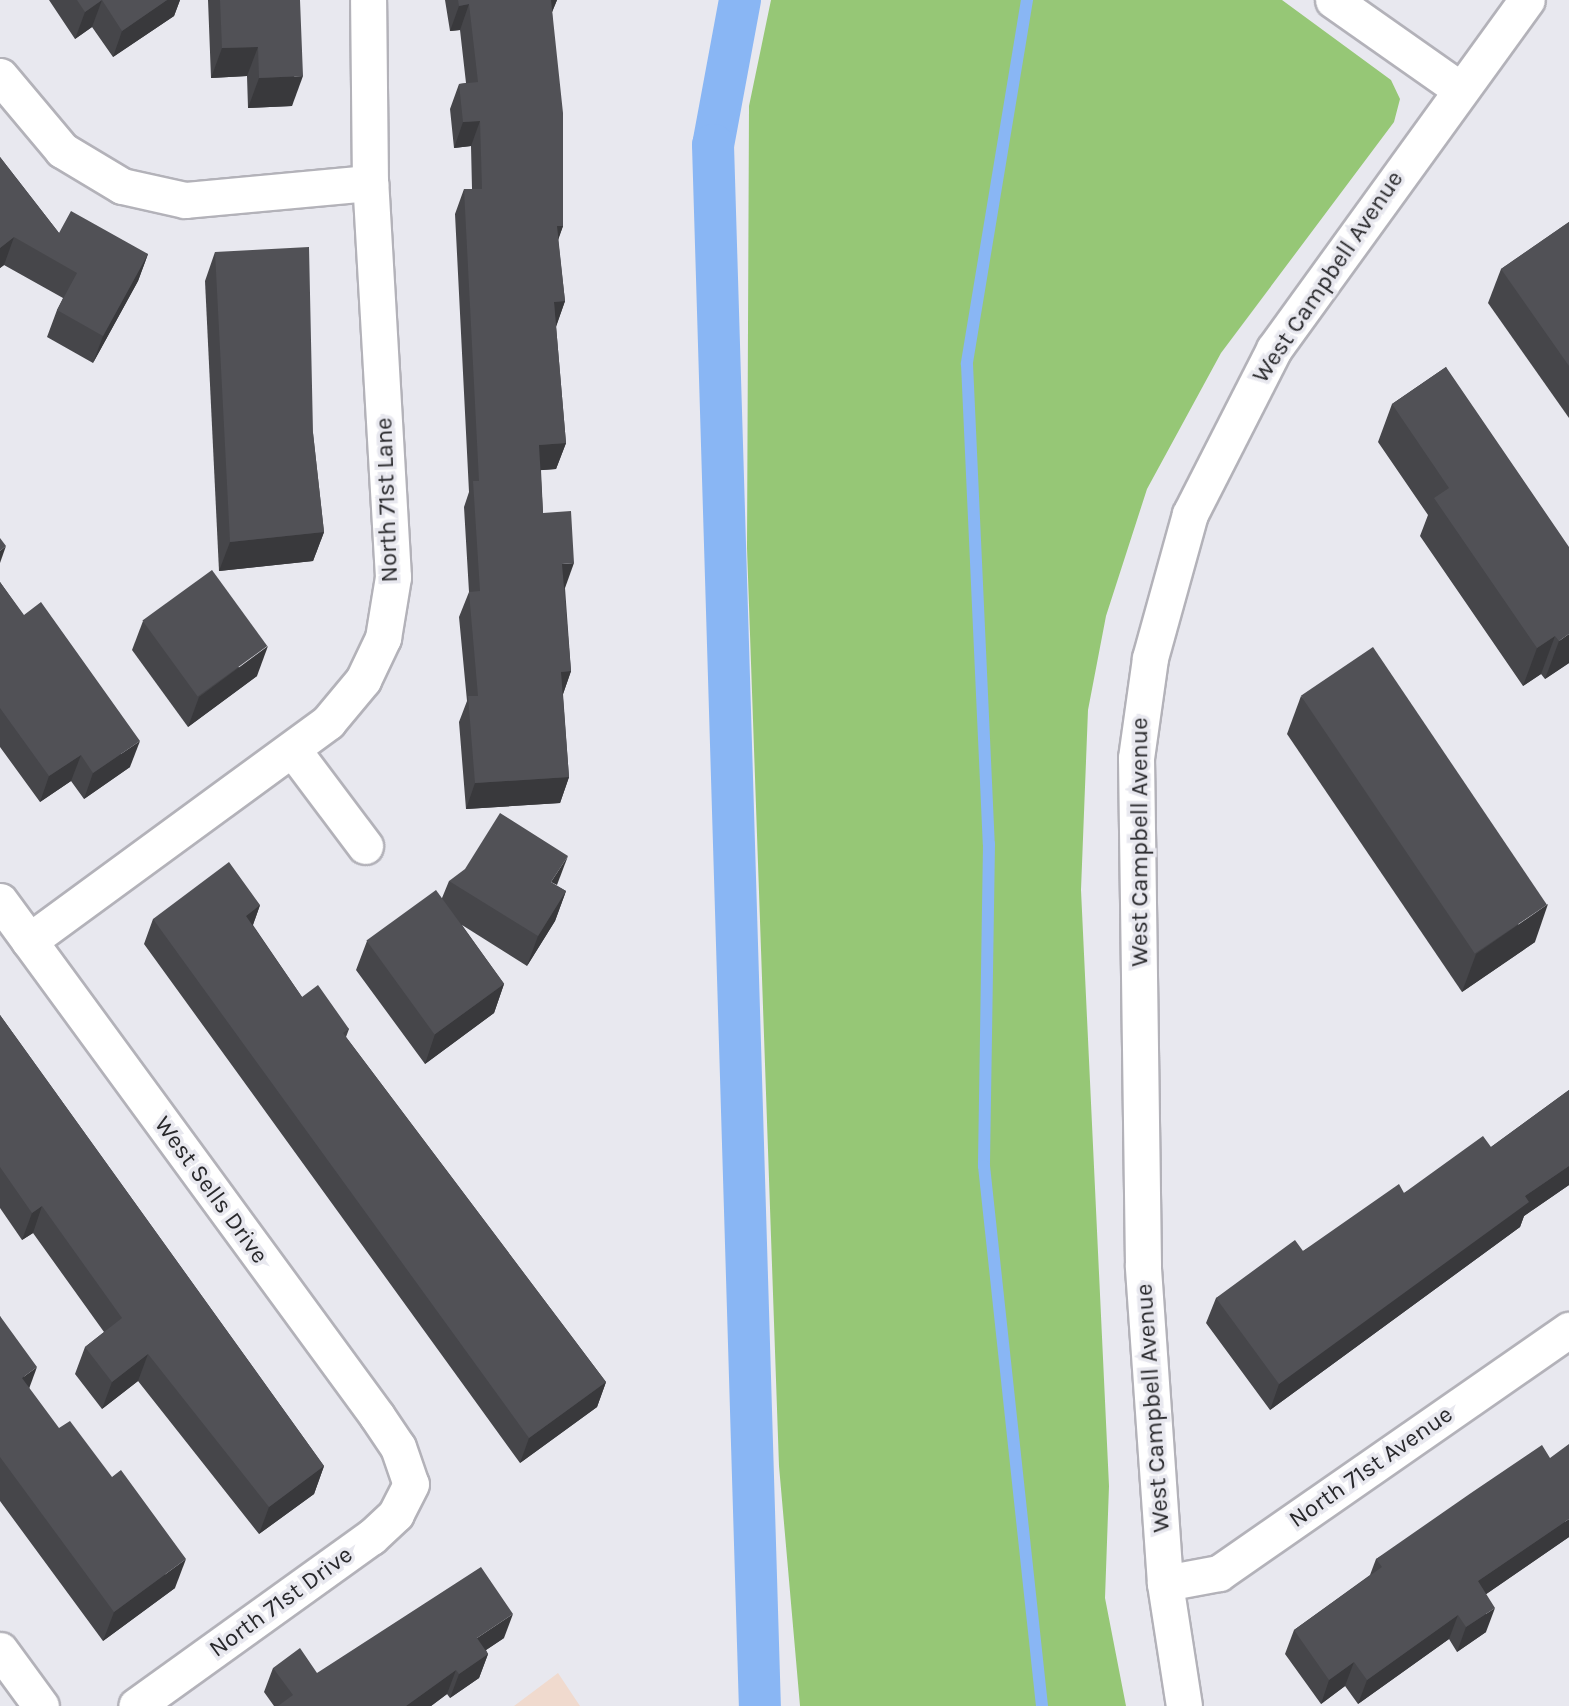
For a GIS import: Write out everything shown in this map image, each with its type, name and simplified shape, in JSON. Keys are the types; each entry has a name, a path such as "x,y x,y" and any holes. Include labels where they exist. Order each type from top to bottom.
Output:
{"street":[{"name":"North 71st Lane","path":"29,941 293,750 363,680 383,638 393,577 370,183 368,0"},
{"path":"1333,0 1461,90"},
{"name":"West Campbell Avenue","path":"1184,1706 1164,1583 1143,1265 1136,758 1150,658 1190,514 1274,349 1527,0"},
{"path":"0,76 62,150 122,186 185,200 370,183"},
{"path":"293,750 365,846"},
{"name":"West Sells Drive","path":"0,901 391,1437 411,1484"},
{"name":"North 71st Avenue","path":"1164,1583 1219,1573 1569,1331"},
{"name":"North 71st Drive","path":"136,1706 371,1537 396,1514 411,1484"},
{"path":"0,1650 41,1706"}],"shaded area":[{"path":"558,1673 580,1706 514,1706"}],"green space":[{"path":"771,0 1282,0 1391,80 1400,99 1394,122 1221,353 1147,489 1106,616 1088,710 1081,890 1109,1486 1105,1598 1126,1706 800,1706 779,1466 747,548 749,106"}],"building":[{"path":"77,0 102,0 85,12"},
{"path":"102,0 167,0 122,31"},
{"path":"220,0 300,0 303,76 259,78 258,47 222,48"},
{"path":"458,0 551,0 563,113 563,226 557,226 565,301 554,302 566,443 539,445 543,513 571,511 574,563 562,564 571,671 561,672 569,777 475,783 468,696 478,696 469,592 480,591 473,481 479,481 464,189 482,189 480,121 463,122 459,84 478,82 469,4 459,6"},
{"path":"0,157 59,233 71,211 148,254 103,336 57,310 77,273 14,237 0,248"},
{"path":"1569,222 1569,366 1501,269"},
{"path":"309,247 313,433 324,532 230,542 215,252"},
{"path":"1446,367 1569,547 1569,634 1559,641 1555,636 1537,648 1434,498 1449,488 1392,404"},
{"path":"0,538 6,546 0,551"},
{"path":"212,570 267,646 198,697 142,621"},
{"path":"0,582 24,615 41,602 140,741 93,773 81,755 49,776 0,708"},
{"path":"1373,647 1547,905 1475,953 1301,696"},
{"path":"500,813 568,856 551,882 566,891 538,936 449,881 465,869"},
{"path":"229,862 260,905 246,916 302,997 318,985 349,1029 343,1033 606,1382 529,1438 153,919"},
{"path":"436,890 504,984 435,1034 366,941"},
{"path":"0,1015 324,1466 269,1507 148,1354 112,1382 85,1347 122,1318 42,1206 32,1213 0,1167"},
{"path":"1569,1090 1569,1166 1525,1196 1529,1202 1279,1384 1216,1298 1295,1240 1303,1251 1399,1184 1404,1193 1483,1136 1491,1147"},
{"path":"0,1316 37,1367 22,1378 59,1428 70,1421 112,1477 121,1470 186,1559 114,1612 0,1457"},
{"path":"1569,1444 1569,1519 1478,1581 1495,1608 1466,1627 1458,1615 1367,1680 1354,1662 1329,1680 1294,1630 1382,1567 1376,1559 1471,1493 1542,1445 1550,1458"},
{"path":"481,1567 513,1614 477,1638 488,1654 459,1674 456,1670 406,1706 278,1706 293,1695 273,1668 300,1648 317,1673"}],"waterway":[{"path":"740,0 713,145 760,1706"},
{"path":"1027,0 967,364 989,844 984,1166 1042,1706"}]}
